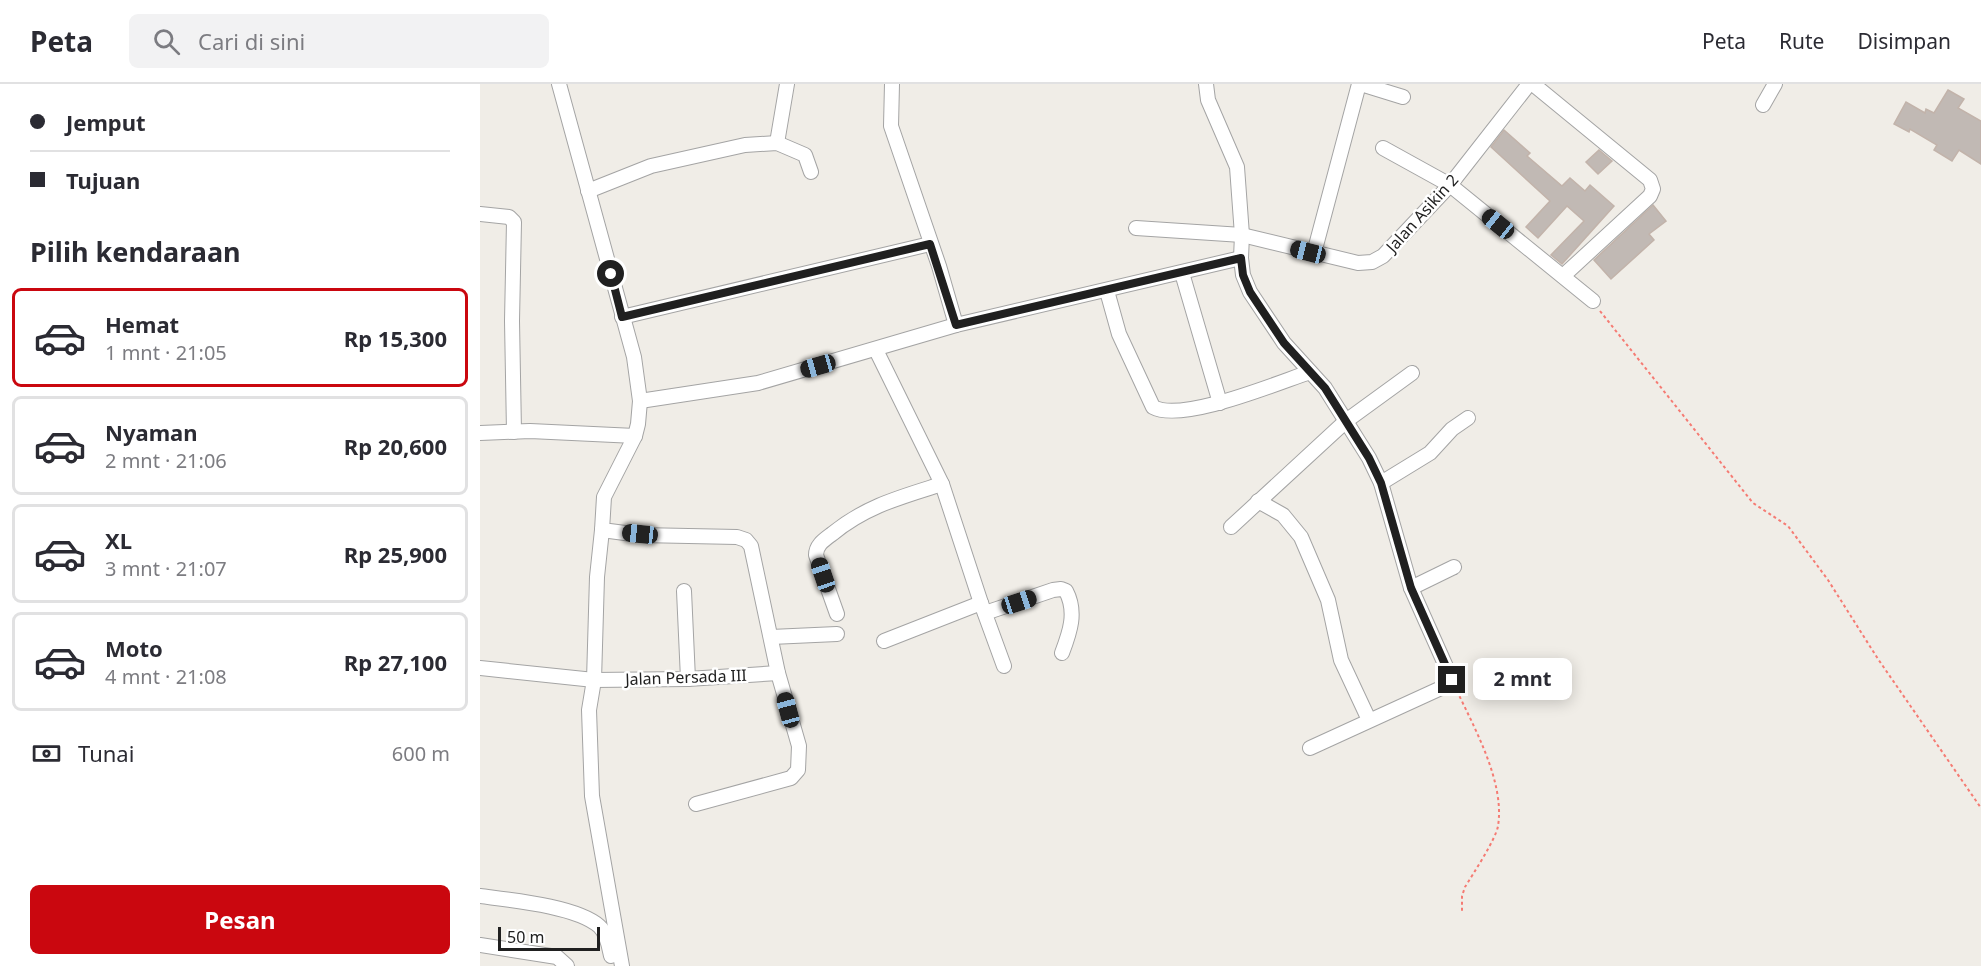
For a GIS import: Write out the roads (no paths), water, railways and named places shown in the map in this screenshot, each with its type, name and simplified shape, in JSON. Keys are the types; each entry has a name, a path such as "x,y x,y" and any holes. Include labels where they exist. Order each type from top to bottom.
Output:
{"street":[{"path":"560,84 634,357 640,401 635,436 604,497 597,577 594,680 590,710 592,796 622,966"},
{"path":"777,143 787,84"},
{"path":"892,84 891,126 956,325"},
{"path":"1206,84 1208,100 1237,168 1242,236 1241,258 1243,275 1250,292 1284,343 1325,388 1369,458 1381,483 1411,588 1452,680 1439,689 1310,748"},
{"path":"1314,253 1360,84 1403,97"},
{"path":"1531,84 1650,180 1653,189 1650,196 1563,276"},
{"name":"Jalan Asikin 2","path":"1136,228 1242,236 1358,263 1372,262 1383,256 1450,185 1531,84"},
{"path":"1764,105 1775,84"},
{"path":"588,191 651,166 745,145 777,143 805,155 811,172"},
{"path":"1383,148 1450,185 1593,301"},
{"path":"480,214 509,217 514,222 512,321 514,432"},
{"path":"622,317 930,244"},
{"path":"640,401 758,383 956,325 1241,258"},
{"path":"1182,273 1220,403"},
{"path":"1107,291 1119,334 1153,407 1161,412 1172,413 1220,403 1310,372"},
{"path":"876,350 942,484 1004,666"},
{"path":"1231,527 1346,421 1412,373"},
{"path":"1381,483 1430,453 1452,429 1468,418"},
{"path":"480,433 530,430 635,436"},
{"path":"837,614 816,555 818,545 849,520 875,506 942,484"},
{"path":"1258,501 1283,515 1301,537 1328,600 1341,660 1369,720"},
{"path":"602,530 640,534 737,537 746,540 751,546 778,673 799,746 798,770 791,777 696,804"},
{"path":"1411,588 1454,567"},
{"path":"884,641 983,608 1061,589 1066,591 1071,600 1072,627 1062,653"},
{"path":"684,591 688,679"},
{"path":"771,637 837,634"},
{"name":"Jalan Persada III","path":"480,668 594,680 688,679 778,673"},
{"path":"480,896 525,902 575,914 599,926 609,942 614,966"},
{"path":"480,945 557,957 567,966"}]}
